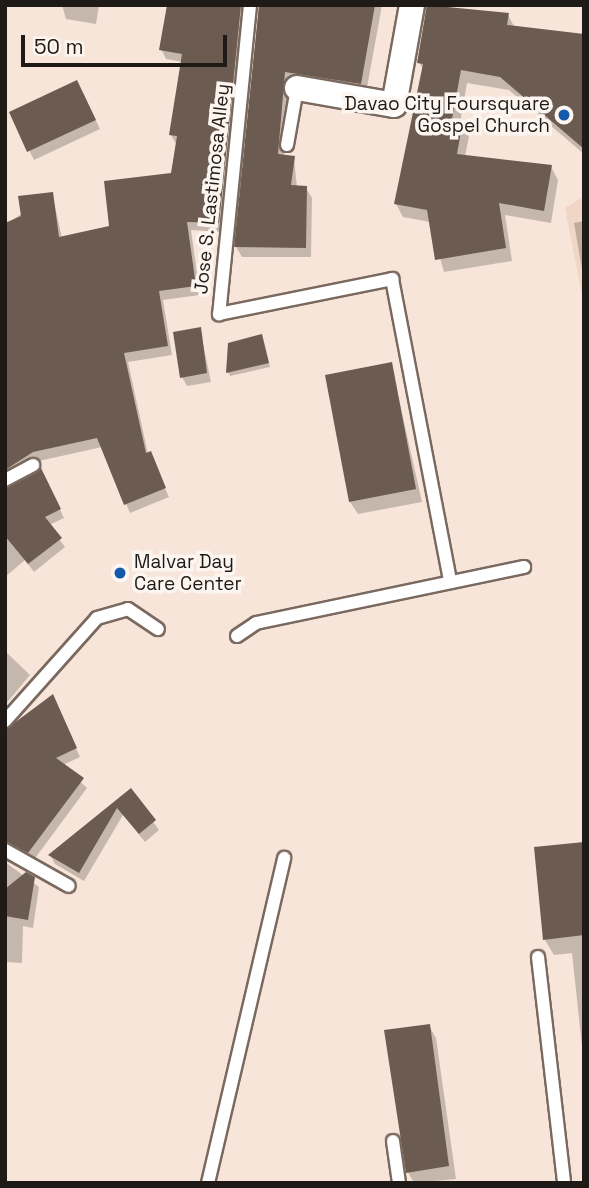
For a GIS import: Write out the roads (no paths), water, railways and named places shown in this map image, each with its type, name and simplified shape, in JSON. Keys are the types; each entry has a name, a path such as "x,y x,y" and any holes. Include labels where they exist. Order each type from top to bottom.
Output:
{"street":[{"path":"297,88 394,105 412,5"}],"lane":[{"name":"Jose S. Lastimosa Alley","path":"250,5 219,314 392,279 450,580"},
{"path":"287,145 297,88"},
{"path":"5,480 33,465"},
{"path":"237,636 256,623 450,580 524,567"},
{"path":"5,721 97,618 128,609 158,629"},
{"path":"5,850 69,886"},
{"path":"208,1183 284,858"},
{"path":"538,957 564,1183"},
{"path":"393,1141 399,1183"}],"place":[{"name":"Davao City Foursquare Gospel Church","path":"564,115"},
{"name":"Malvar Day Care Center","path":"120,573"}]}
